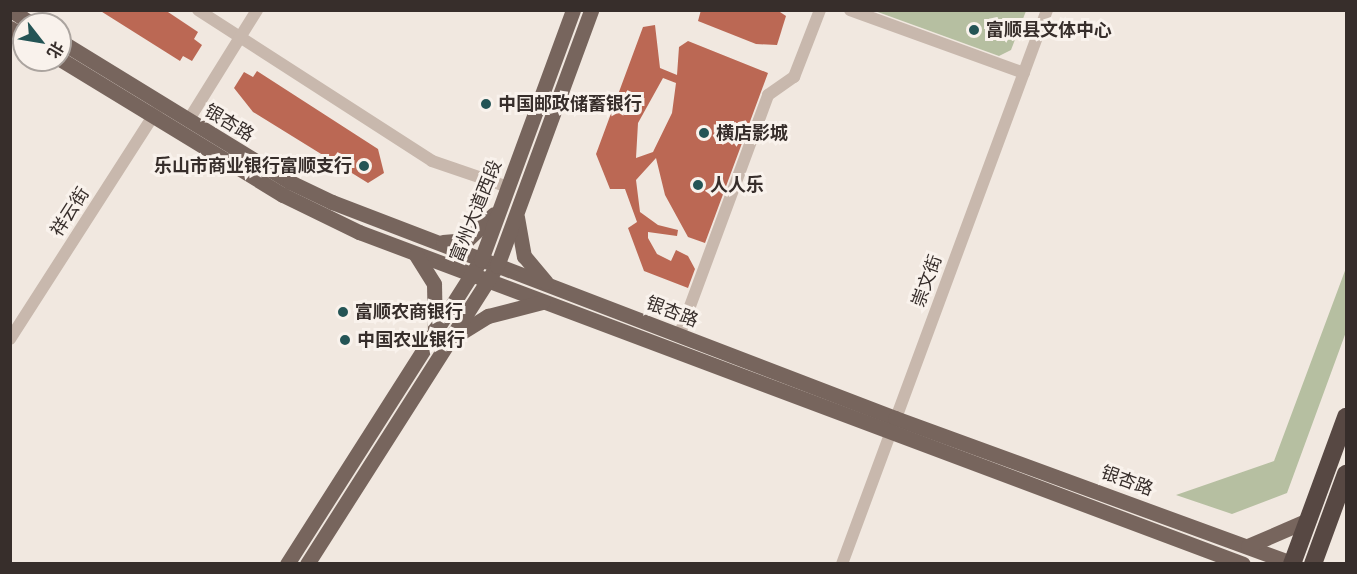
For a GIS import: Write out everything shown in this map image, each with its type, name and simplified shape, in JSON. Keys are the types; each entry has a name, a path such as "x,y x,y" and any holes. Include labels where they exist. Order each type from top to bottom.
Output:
{"highway":[{"path":"1293,563 1347,417"},
{"path":"1313,564 1347,474"}],"main road":[{"name":"富州大道西段","path":"287,564 481,260 573,10"},
{"name":"富州大道西段","path":"307,564 496,266 591,10"},
{"name":"银杏路","path":"72,50 157,110 323,216 471,275 1242,563"},
{"name":"银杏路","path":"72,65 157,110 188,121 290,182 435,242 895,418 1293,563"},
{"path":"435,242 467,240 501,204"},
{"path":"518,208 524,256 551,286"},
{"path":"414,253 434,284 435,333"},
{"path":"449,340 488,316 543,302"},
{"path":"1248,546 1308,520"}],"street":[{"path":"198,10 241,35 432,162 508,187"},
{"path":"188,121 256,10"},
{"path":"679,336 768,95 794,77 820,10"},
{"path":"850,10 1024,74"},
{"name":"崇文街","path":"842,564 1047,10"},
{"name":"祥云街","path":"10,339 157,110"}],"green space":[{"name":"富顺县文体中心","path":"1026,10 1011,50 999,56 875,11"},
{"path":"1346,268 1346,332 1287,493 1232,514 1176,495 1274,461"}],"building":[{"path":"99,10 165,10 198,32 194,39 202,45 192,61 183,56 180,61"},
{"path":"701,10 777,10 786,16 777,45 756,44 698,21"},
{"path":"655,25 660,68 677,75 679,47 688,41 768,73 705,243 688,237 665,195 656,158 636,180 640,212 658,225 678,230 677,236 648,232 648,238 657,254 671,261 676,250 688,256 695,269 688,288 644,271 628,228 637,222 625,189 610,189 596,154 643,27","holes":["663,78 676,83 672,113 653,152 636,158 638,123"]},
{"path":"257,71 378,149 384,173 368,183 253,112 234,88 244,72 253,77"}],"place":[{"name":"富顺县文体中心","path":"974,30"},
{"name":"中国邮政储蓄银行","path":"486,104"},
{"name":"横店影城","path":"704,133"},
{"name":"乐山市商业银行富顺支行","path":"364,166"},
{"name":"人人乐","path":"698,185"},
{"name":"富顺农商银行","path":"343,312"},
{"name":"中国农业银行","path":"345,340"}]}
